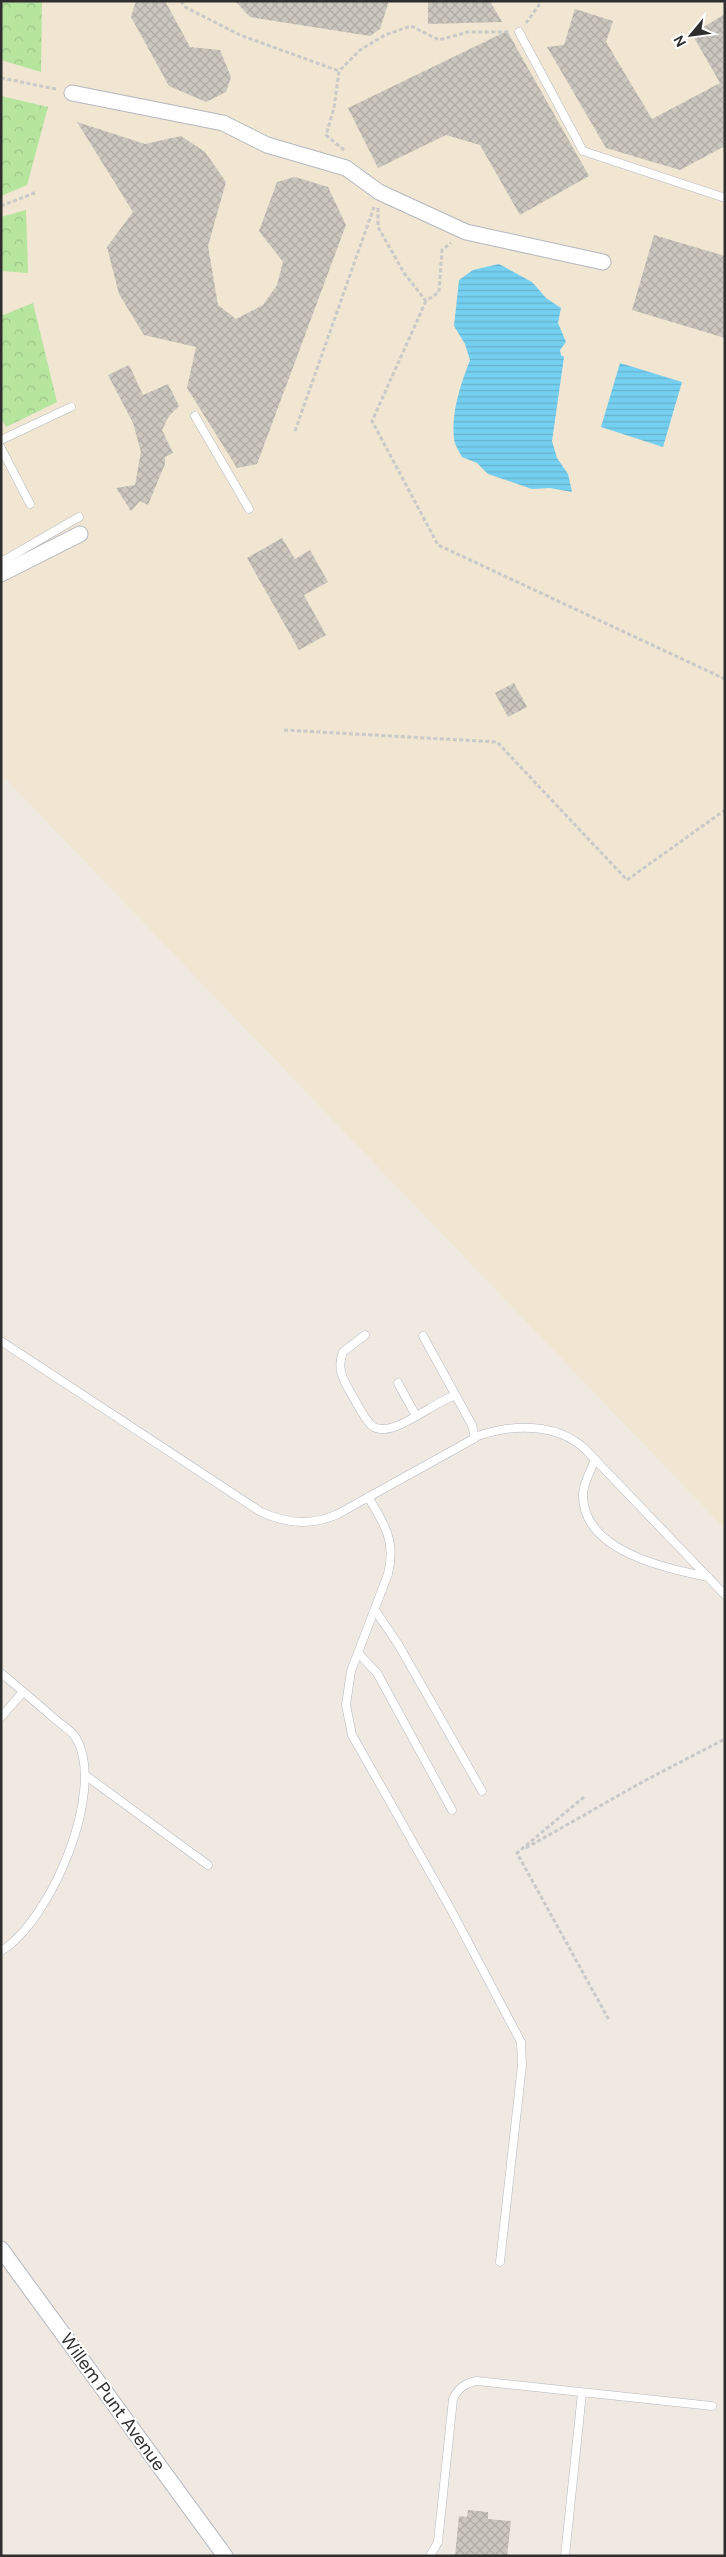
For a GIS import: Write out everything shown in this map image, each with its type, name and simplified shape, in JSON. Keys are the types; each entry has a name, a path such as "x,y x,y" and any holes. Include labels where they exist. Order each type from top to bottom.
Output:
{"street":[{"path":"72,93 223,123 267,145 346,168 379,192 466,232 604,262"},
{"path":"1,574 80,534"},
{"name":"Willem Punt Avenue","path":"1,2248 225,2556"}],"lane":[{"path":"519,32 583,151 725,198"},
{"path":"1,440 70,407"},
{"path":"195,416 249,509"},
{"path":"1,448 30,504"},
{"path":"1,562 79,518"},
{"path":"365,1335 343,1352 340,1369 343,1380 368,1421 375,1428 384,1430 454,1396"},
{"path":"423,1336 454,1396 458,1399 475,1437"},
{"path":"1,1341 251,1505 276,1518 298,1522 321,1521 338,1514 465,1445 475,1437 503,1428 552,1431 573,1439 725,1595"},
{"path":"398,1383 416,1416"},
{"path":"595,1460 583,1490 583,1498 586,1510 602,1536 619,1548 650,1563 708,1577"},
{"path":"368,1497 387,1532 392,1550 388,1574 348,1683 346,1705 352,1735 449,1906 521,2042 522,2065 500,2262"},
{"path":"375,1610 482,1791"},
{"path":"358,1653 377,1673 452,1810"},
{"path":"1,1673 76,1737 85,1774 73,1842 54,1889 29,1927 1,1951"},
{"path":"1,1717 23,1692"},
{"path":"85,1774 208,1864"},
{"path":"430,2556 438,2542 452,2403 460,2388 477,2381 712,2406"},
{"path":"565,2556 582,2393"}],"path":[{"path":"181,1 184,7 240,35 339,71"},
{"path":"348,153 326,135 334,108 339,71 368,45 385,35 411,26 439,40 468,32 519,32 542,1"},
{"path":"1,78 72,93"},
{"path":"1,206 37,192"},
{"path":"379,192 378,227 404,273 426,300"},
{"path":"295,431 379,192"},
{"path":"466,232 442,250 439,292 426,300 372,421 438,545 725,679"},
{"path":"284,730 497,742 627,880 725,810"},
{"path":"517,1853 644,1781 725,1739"},
{"path":"517,1853 584,1797"},
{"path":"517,1853 609,2020"}],"shaded area":[{"path":"1,1 725,1 725,1529 1,774"}],"green space":[{"path":"1,1 42,1 41,72 1,60"},
{"path":"1,96 48,107 27,185 1,196"},
{"path":"26,210 28,273 1,271 1,217"},
{"path":"33,303 57,402 6,427 1,418 1,316"}],"water":[{"path":"499,264 532,282 546,298 561,308 558,323 566,342 560,350 561,355 564,357 552,441 557,458 568,474 572,492 550,488 532,489 488,474 477,463 462,457 454,440 455,408 470,360 465,344 454,326 459,280 473,270"},
{"path":"620,363 682,382 663,447 601,427"}],"building":[{"path":"136,1 165,1 190,47 220,50 231,77 226,92 206,102 169,86 131,17"},
{"path":"235,1 389,1 380,29 370,36 250,17"},
{"path":"428,1 490,1 502,22 428,24"},
{"path":"575,9 613,21 606,42 652,119 720,83 692,34 725,14 725,146 680,170 606,148 547,47 564,45"},
{"path":"507,31 589,176 520,215 480,145 446,135 378,168 348,108"},
{"path":"77,122 145,144 181,136 205,152 226,182 208,246 218,305 236,319 263,305 277,285 283,262 259,231 277,182 295,177 328,187 346,225 257,464 237,468 187,388 196,347 144,335 119,294 107,247 133,212"},
{"path":"654,235 725,256 725,338 632,310"},
{"path":"129,365 143,395 168,384 179,406 169,416 162,430 173,453 165,457 165,464 148,505 140,501 131,511 116,488 135,485 141,452 133,423 108,375"},
{"path":"282,538 295,559 310,550 328,582 304,595 326,635 299,650 247,558"},
{"path":"514,683 527,707 508,717 495,693"},
{"path":"468,2510 488,2512 488,2519 511,2521 507,2556 455,2556 459,2516 467,2517"}]}
